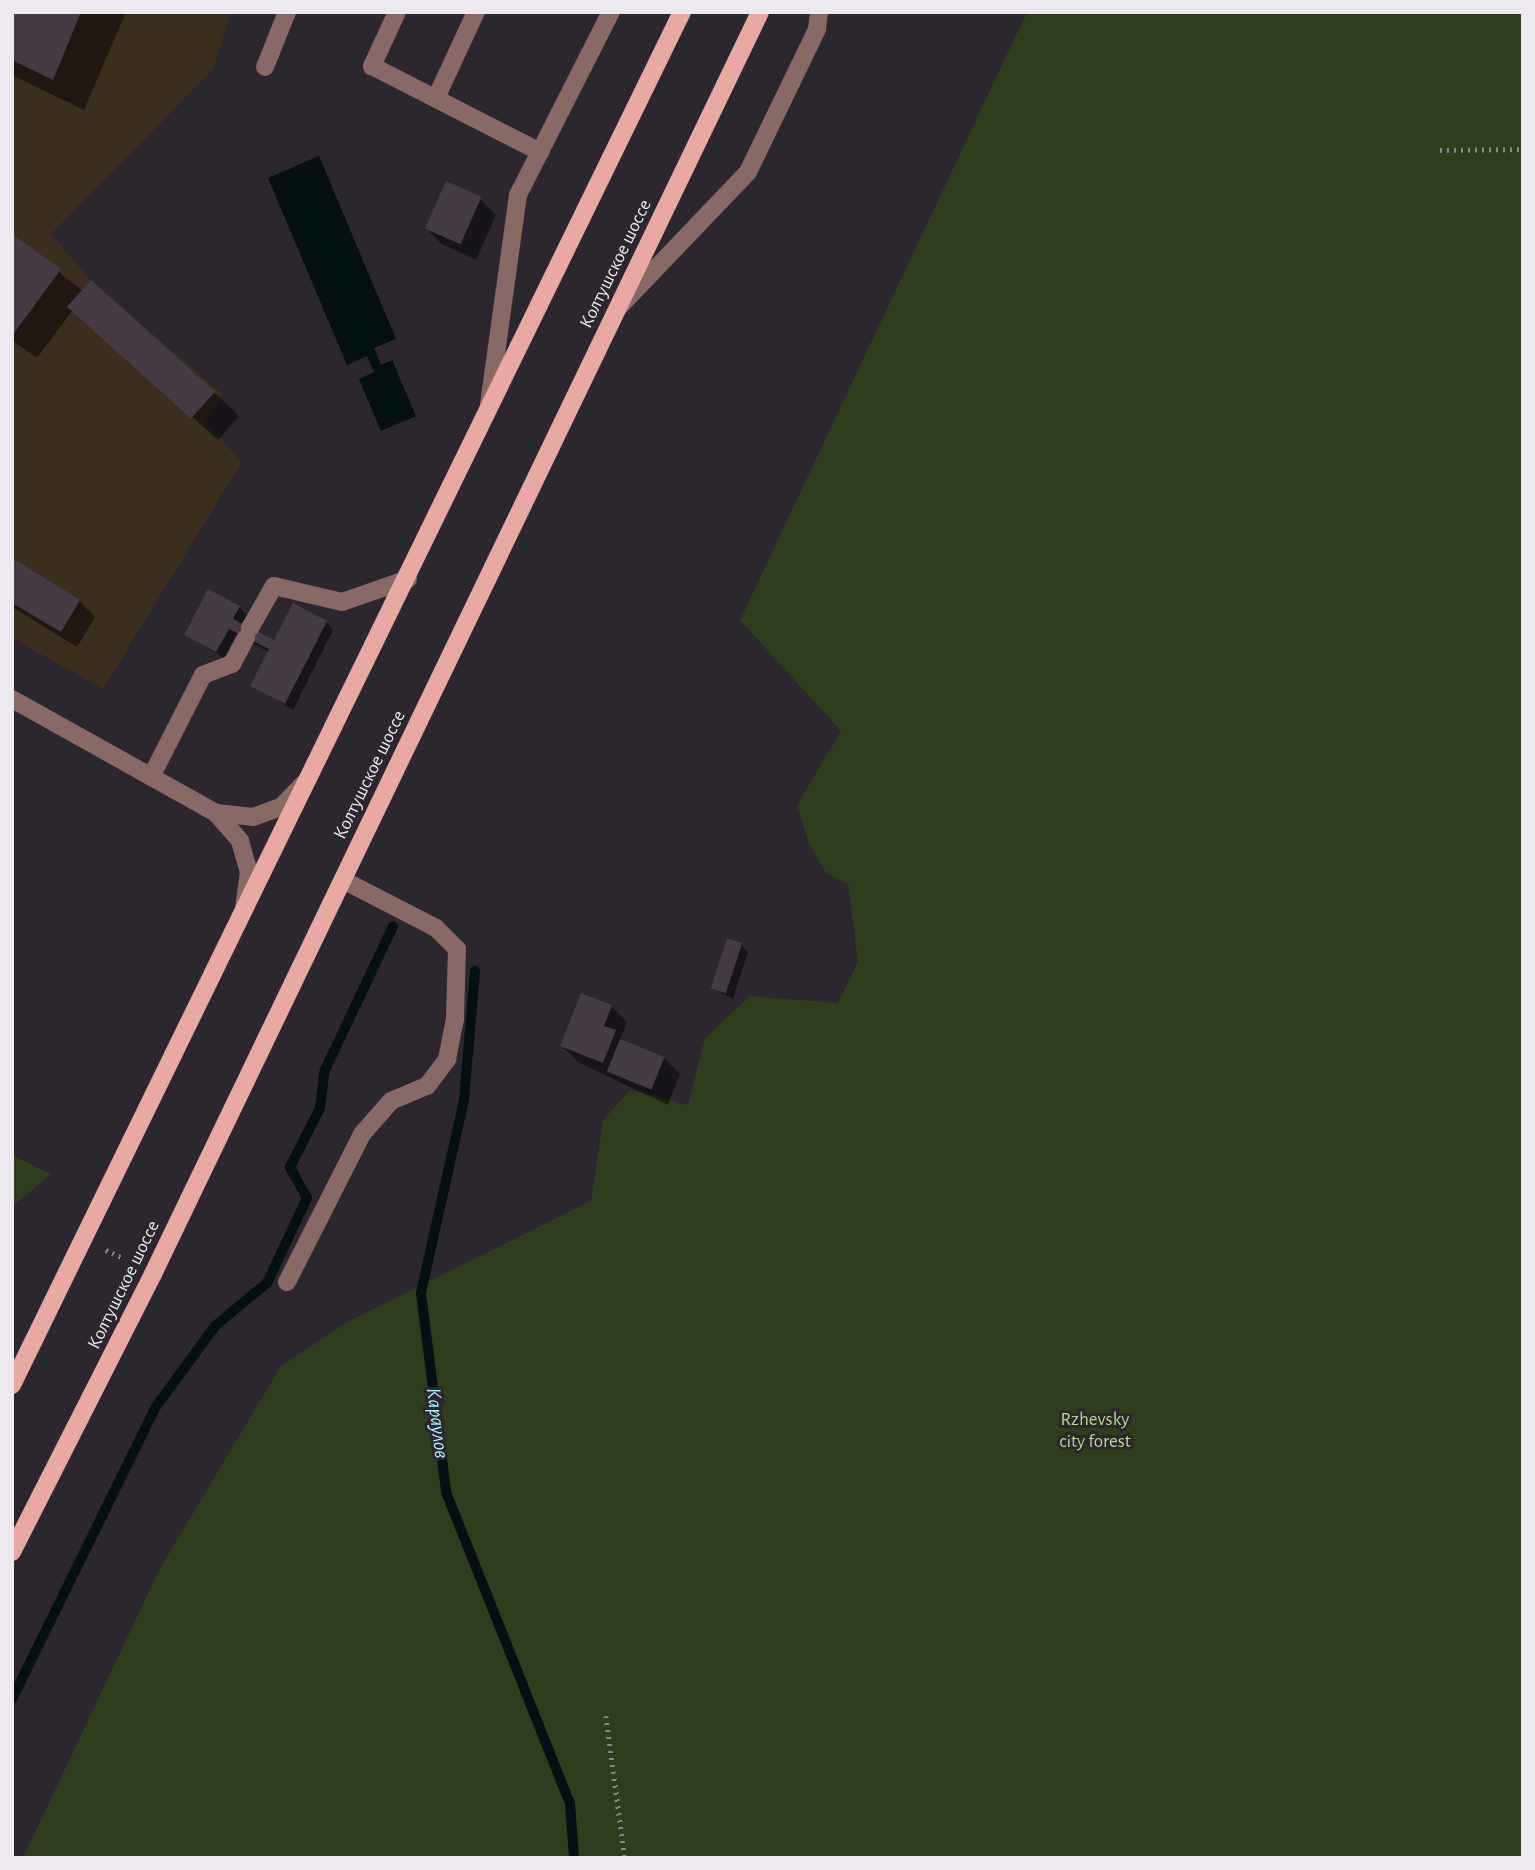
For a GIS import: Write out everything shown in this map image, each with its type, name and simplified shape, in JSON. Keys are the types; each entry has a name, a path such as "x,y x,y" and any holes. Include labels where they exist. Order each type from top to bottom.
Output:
{"main road":[{"path":"12,1385 315,771 682,12"},
{"name":"Колтушское шоссе","path":"12,1552 153,1274 760,12"}],"street":[{"path":"265,67 287,12"},
{"path":"397,12 372,66 540,152"},
{"path":"436,98 476,12"},
{"path":"488,415 518,195 611,12"},
{"path":"618,309 748,172 817,29 819,12"},
{"path":"151,777 203,675 232,664 274,586 342,602 408,579"},
{"path":"12,699 216,813 240,841 250,872 242,919"},
{"path":"216,813 253,817 281,807 315,771"},
{"path":"287,1282 362,1134 391,1101 427,1086 447,1059 454,1019 457,949 436,928 343,880"}],"path":[{"path":"1440,150 1523,149"},
{"path":"106,1250 123,1258"},
{"path":"606,1716 625,1858"}],"shaded area":[{"path":"12,12 231,12 213,70 51,234 91,280 222,394 205,422 242,462 103,689 12,638"},
{"path":"319,156 396,339 374,348 381,365 392,360 416,416 381,431 359,379 374,372 367,356 347,365 268,178"}],"green space":[{"name":"Rzhevsky city forest","path":"1027,12 1523,12 1523,1858 23,1858 159,1570 281,1366 347,1322 591,1201 603,1120 630,1090 688,1105 705,1038 750,996 838,1003 858,962 848,884 826,873 809,844 797,805 841,731 740,620"},
{"path":"12,1155 51,1174 12,1207"}],"building":[{"path":"12,12 81,12 53,80 12,60"},
{"path":"446,181 482,197 460,244 425,229"},
{"path":"12,234 61,269 12,336"},
{"path":"91,280 215,392 191,418 67,307"},
{"path":"12,558 80,600 61,632 12,603"},
{"path":"208,589 240,606 233,619 274,640 293,603 327,621 285,704 250,686 269,649 229,629 216,652 184,635"},
{"path":"727,938 742,943 726,993 711,988"},
{"path":"581,993 612,1005 604,1026 616,1030 603,1063 560,1046"},
{"path":"620,1039 665,1057 651,1089 607,1071"}],"waterway":[{"path":"12,1699 155,1408 215,1326 267,1283 307,1198 290,1167 320,1108 325,1070 393,926"},
{"name":"Караулов","path":"475,971 464,1100 421,1293 446,1492 570,1803 574,1858"}]}
